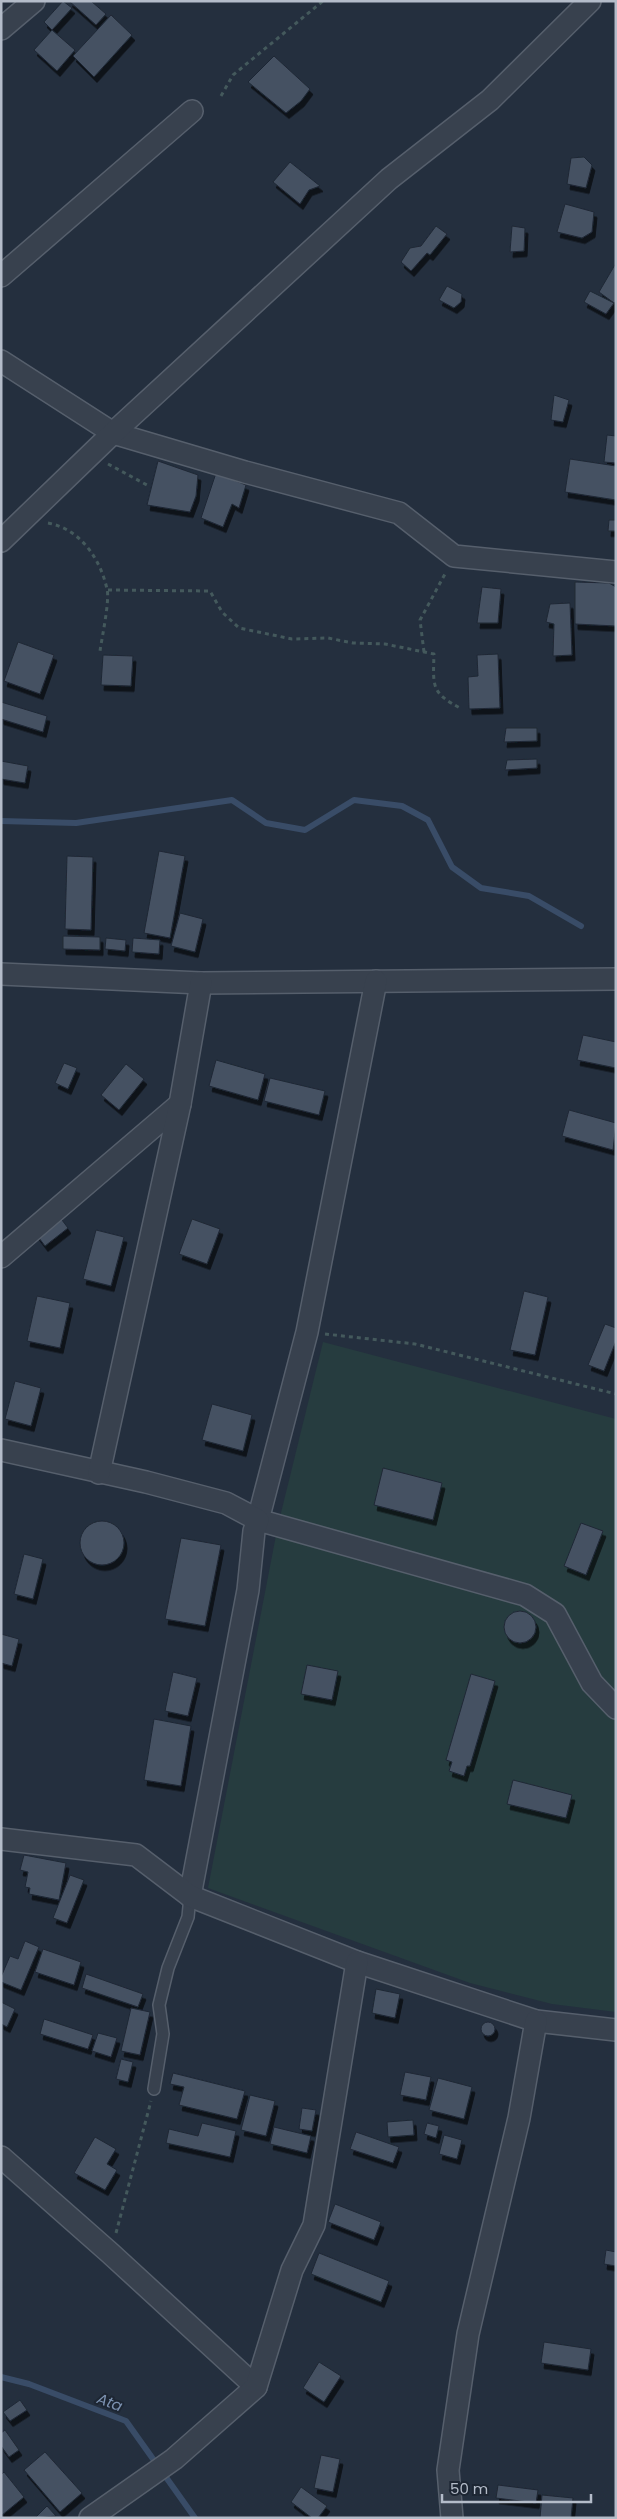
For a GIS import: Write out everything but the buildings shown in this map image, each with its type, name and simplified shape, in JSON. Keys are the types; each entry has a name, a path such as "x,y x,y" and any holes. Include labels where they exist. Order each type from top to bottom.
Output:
{"street":[{"path":"1,29 34,1"},
{"path":"1,541 113,433 389,179 490,100 590,1"},
{"path":"1,276 192,111"},
{"path":"1,361 113,433 245,472 399,513 454,556 616,572"},
{"path":"1,974 201,983 616,979"},
{"path":"190,1896 248,1590 254,1531 308,1332 376,981"},
{"path":"99,1473 180,1104 201,983"},
{"path":"1,1257 180,1104"},
{"path":"1,1450 226,1503 258,1520 525,1594 555,1614 592,1683 616,1708"},
{"path":"1,1839 136,1855 190,1896 357,1962 536,2021 616,2030"},
{"path":"90,2518 174,2459 256,2387 292,2270 314,2225 357,1962"},
{"path":"452,2518 448,2470 468,2334 519,2118 536,2021"},
{"path":"1,2157 110,2253 256,2387"}],"lane":[{"path":"154,2089 163,2034 159,2005 168,1968 188,1917 190,1896"}],"path":[{"path":"220,96 233,75 323,1"},
{"path":"103,462 148,486"},
{"path":"24,520 50,523 68,528 90,548 108,590 100,651"},
{"path":"424,652 420,620 454,556"},
{"path":"108,590 210,592 222,612 238,628 292,639 328,638 353,644 385,644 434,654 433,682 445,700 462,709"},
{"path":"308,1332 415,1344 616,1394"},
{"path":"110,2253 154,2089"}],"green space":[{"path":"323,1342 616,1419 616,2012 552,2004 470,1983 208,1888 278,1525"}],"waterway":[{"path":"1,821 76,823 232,800 266,823 305,830 354,800 402,806 428,820 452,867 481,888 529,896 581,926"},
{"name":"Ata","path":"1,2377 29,2384 126,2421 195,2518"}]}
